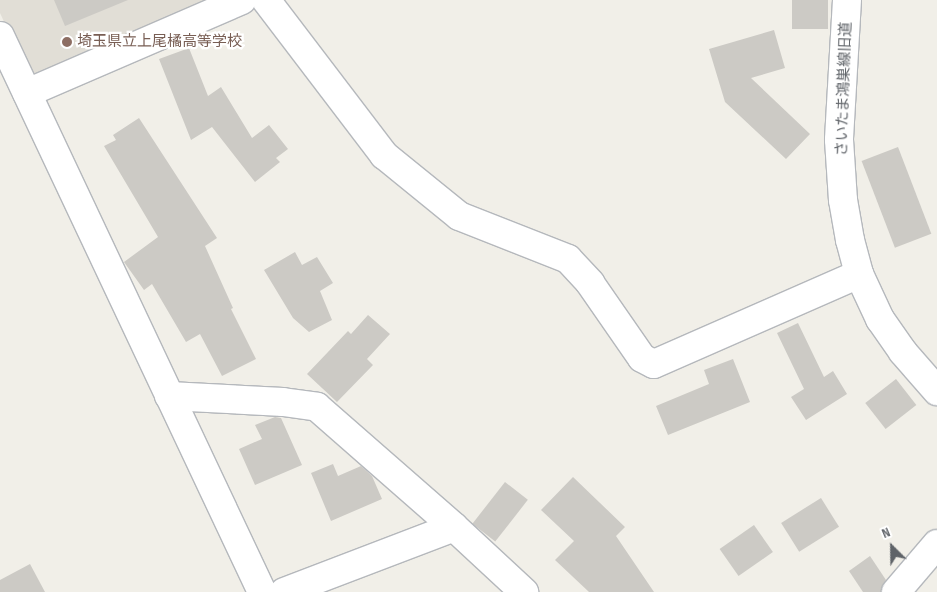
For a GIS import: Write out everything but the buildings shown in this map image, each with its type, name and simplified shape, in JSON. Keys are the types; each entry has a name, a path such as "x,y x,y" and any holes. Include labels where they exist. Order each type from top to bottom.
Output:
{"street":[{"path":"27,92 242,0"},
{"path":"266,0 384,155 459,216 568,259 590,284 642,358 654,364 859,274"},
{"name":"さいたま鴻巣線旧道","path":"847,0 839,140 843,200 850,240 859,274 880,319 903,352 937,391"},
{"path":"0,36 262,592"},
{"path":"170,396 283,402 317,407 454,526 524,592"},
{"path":"284,592 454,526"},
{"path":"896,592 937,544"}],"shaded area":[{"name":"埼玉県立上尾橘高等学校","path":"0,0 222,0 39,75 27,71 0,13"}],"place":[{"name":"埼玉県立上尾橘高等学校","path":"67,42"}]}
